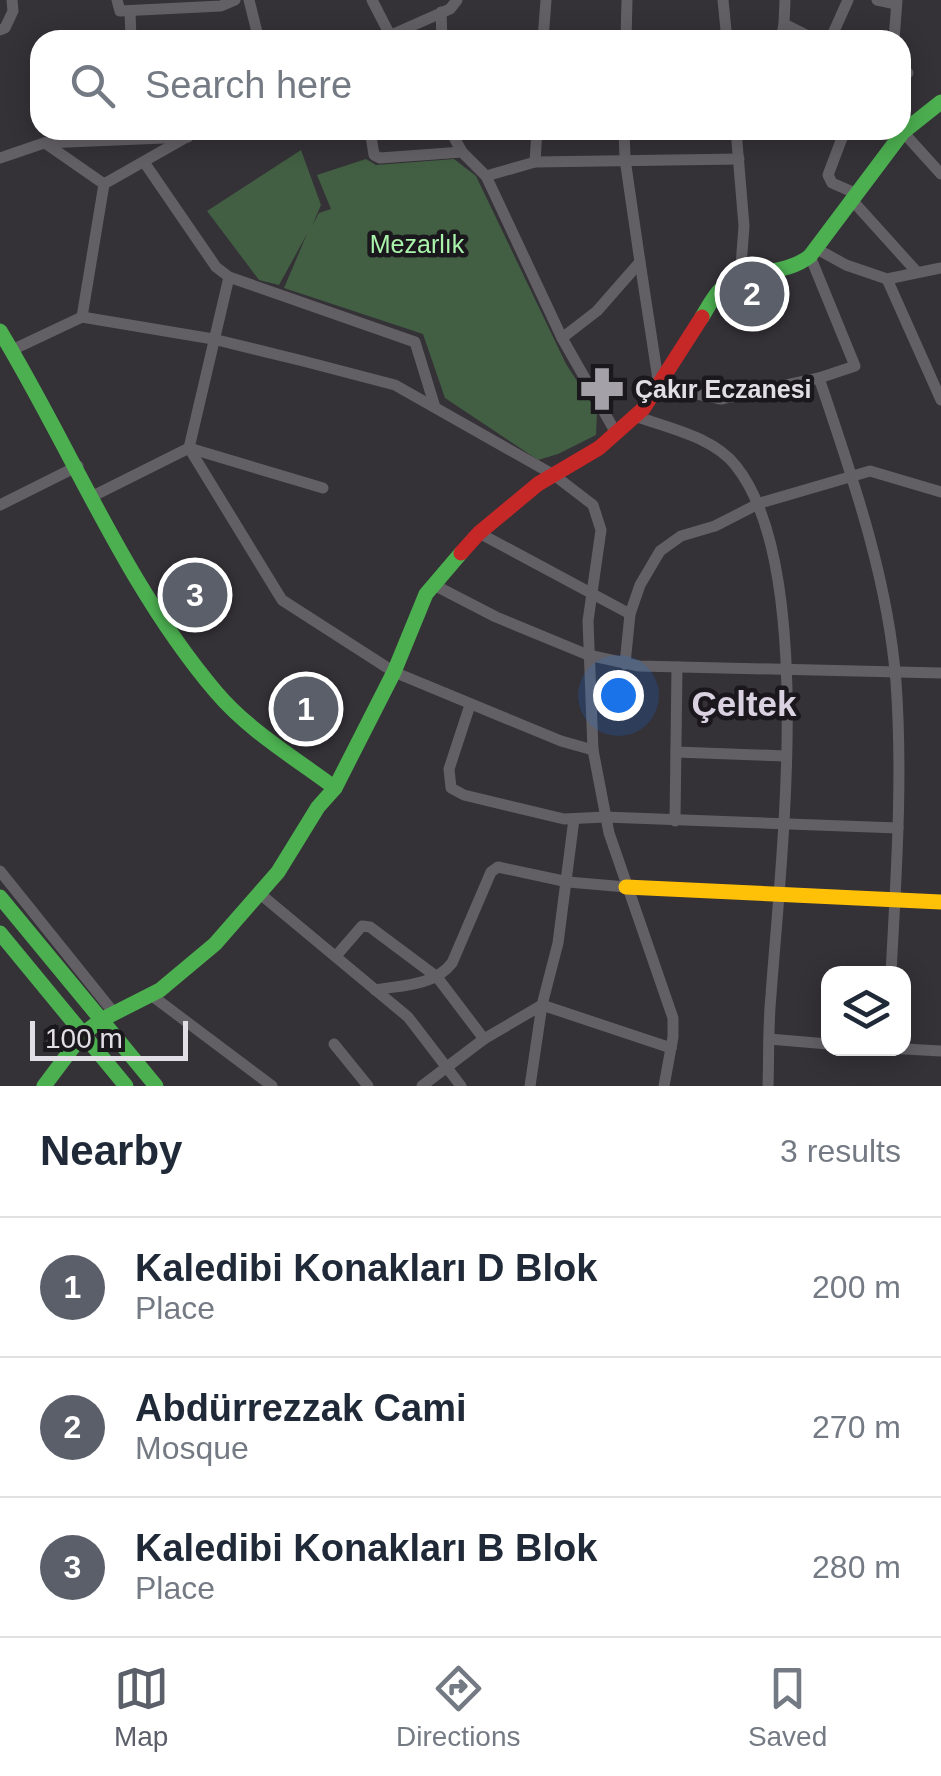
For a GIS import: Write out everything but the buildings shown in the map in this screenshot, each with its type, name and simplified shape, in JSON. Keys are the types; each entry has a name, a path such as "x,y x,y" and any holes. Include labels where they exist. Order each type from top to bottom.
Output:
{"main road":[{"path":"911,126 941,102"},
{"path":"44,1086 83,1034 108,1016 151,995 215,944 278,872 335,788 394,672 426,594 479,533 554,475 598,448 635,416 659,386 718,291 740,279 796,267 814,252 897,140"},
{"path":"0,331 78,466 137,582 218,694 241,717 335,788"},
{"path":"626,887 941,902"},
{"path":"0,897 108,1016 156,1086"},
{"path":"0,933 126,1086"}],"street":[{"path":"0,30 13,11 12,0"},
{"path":"118,0 120,12 221,6 235,0"},
{"path":"249,0 256,30"},
{"path":"372,0 383,30"},
{"path":"401,30 450,9 458,0"},
{"path":"544,30 546,0"},
{"path":"626,30 627,0"},
{"path":"723,0 725,30"},
{"path":"783,30 785,0"},
{"path":"834,30 848,0"},
{"path":"878,0 897,2 895,30"},
{"path":"130,11 131,30"},
{"path":"442,12 442,30"},
{"path":"784,24 796,30"},
{"path":"0,158 44,143 80,140"},
{"path":"104,184 182,140"},
{"path":"372,140 374,155 380,158 462,152"},
{"path":"455,140 486,176 562,338 616,433"},
{"path":"535,162 536,140"},
{"path":"624,140 659,386 721,399 819,378 855,366 814,252"},
{"path":"737,140 744,226 740,279"},
{"path":"841,140 828,175 832,183 853,196 916,271"},
{"path":"910,140 941,174"},
{"path":"44,143 104,184"},
{"path":"486,176 535,162 739,159"},
{"path":"144,162 216,267 229,277 415,342 436,407"},
{"path":"82,317 104,184"},
{"path":"814,252 887,279 941,268"},
{"path":"562,338 597,311 640,262"},
{"path":"229,277 189,448 282,600 394,672 592,750"},
{"path":"887,279 941,400"},
{"path":"12,350 82,317 212,339 395,386 554,475 593,505 601,530 590,592 592,750 605,817 626,887 673,1018 664,1086"},
{"path":"819,378 851,474 883,598 895,672 898,828 891,966"},
{"path":"635,416 704,441 734,462 760,503 777,576 784,628 785,824 768,1086"},
{"path":"93,496 189,448 323,488"},
{"path":"0,505 78,466"},
{"path":"626,664 630,614 640,586 660,551 681,536 716,526 760,503 851,474 870,471 941,492"},
{"path":"479,533 630,614"},
{"path":"434,585 496,617 588,655 626,664 941,673"},
{"path":"675,822 677,667"},
{"path":"470,705 449,769 452,788 464,795 564,819 605,817 898,828"},
{"path":"676,752 786,756"},
{"path":"530,1086 542,1005 558,943 574,818"},
{"path":"375,990 437,977 452,963 491,872 498,867 568,882 626,887"},
{"path":"0,871 108,1016"},
{"path":"259,893 408,1017 461,1086"},
{"path":"336,956 362,926 370,927 437,977 484,1039"},
{"path":"151,995 272,1086"},
{"path":"422,1086 484,1039 542,1005 671,1048"},
{"path":"769,1039 821,1043"},
{"path":"334,1044 368,1086"},
{"path":"911,1050 941,1051"}],"green space":[{"name":"Mezarlık","path":"301,150 321,205 312,226 319,213 331,209 317,175 366,159 376,165 454,159 476,176 566,364 597,412 596,435 538,460 445,398 423,334 284,288 307,234 279,285 259,280 207,211"}],"traffic: fast":[{"path":"911,126 941,102"},
{"path":"702,317 717,293 730,283 789,267 810,256 897,140"},
{"path":"0,331 127,562 184,651 243,719 335,788"},
{"path":"44,1086 83,1034 101,1020 160,990 215,944 278,872 318,807 335,788 394,672 426,594 461,553"},
{"path":"0,897 156,1086"},
{"path":"0,933 126,1086"}],"traffic: slow":[{"path":"626,887 941,902"}],"traffic: jam":[{"path":"461,553 538,484 599,448 643,409 702,317"}],"place":[{"name":"Abdürrezzak Cami","path":"752,294"},
{"name":"Çakır Eczanesi","path":"602,389"},
{"name":"Kaledibi Konakları B Blok","path":"195,595"},
{"name":"Kaledibi Konakları D Blok","path":"306,709"}],"district":[{"name":"Çeltek","path":"744,703"}]}
